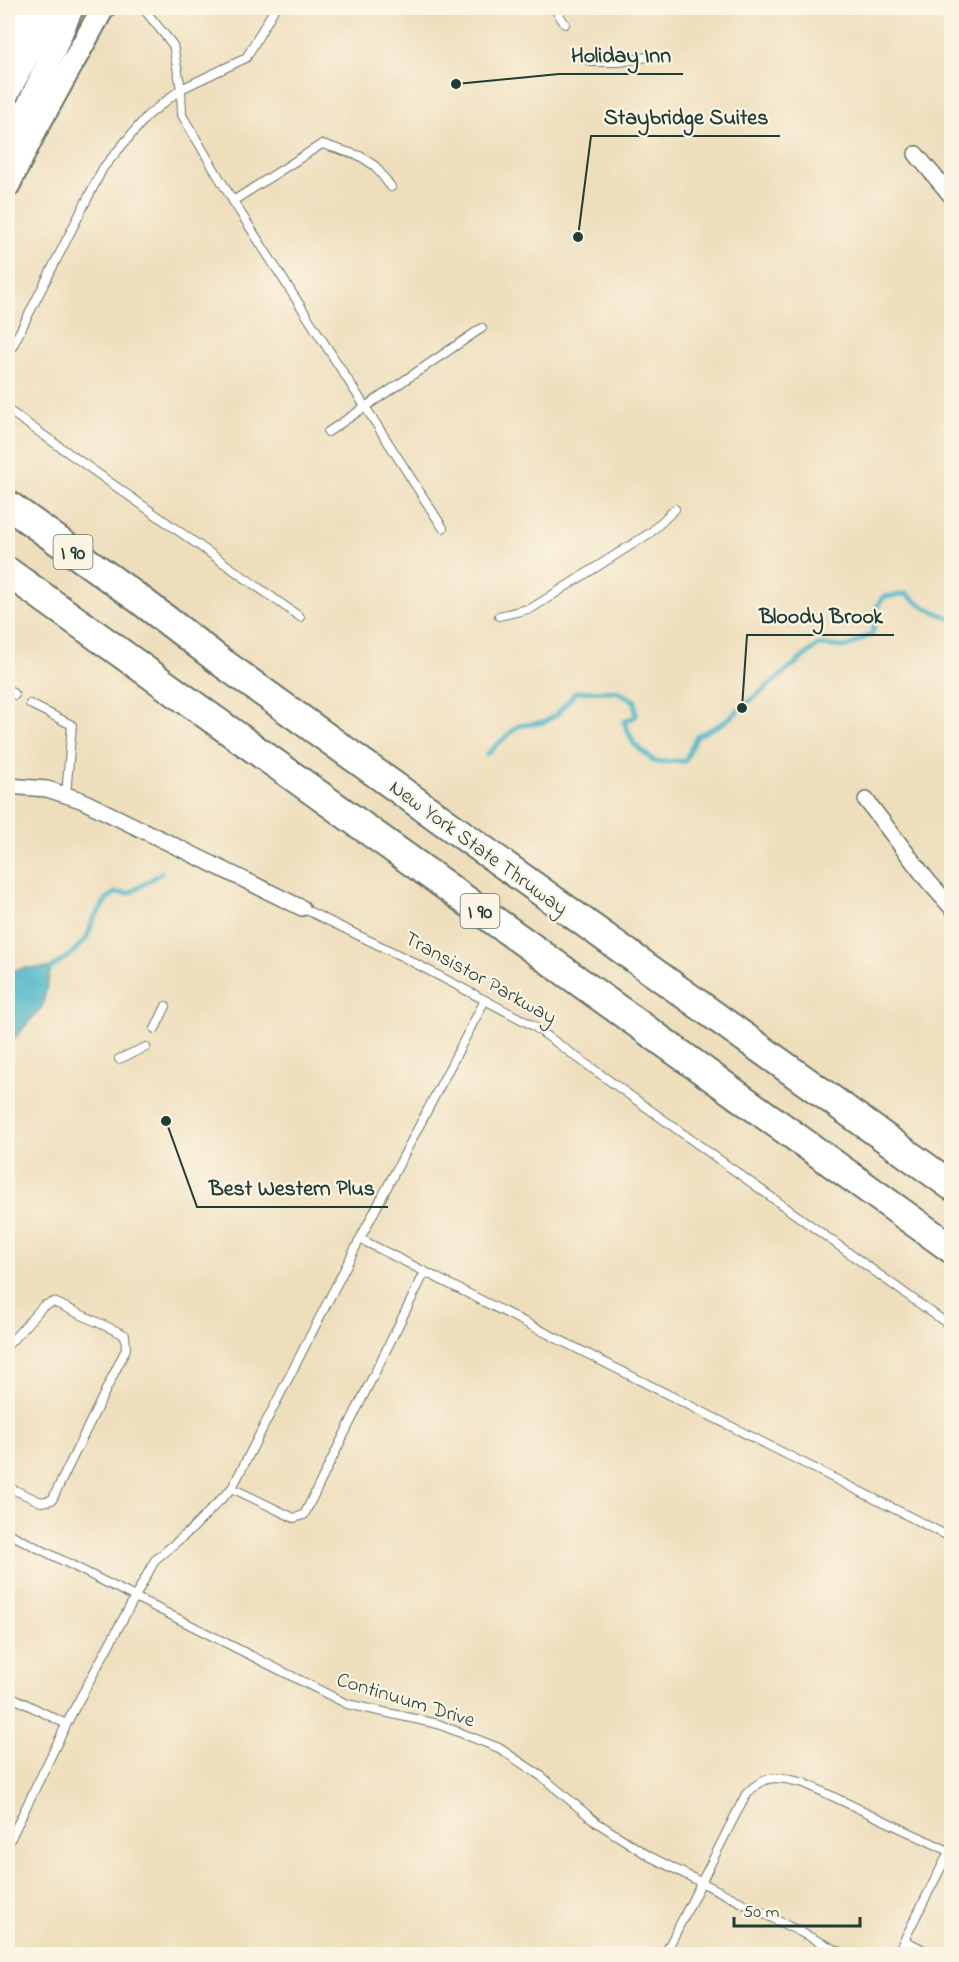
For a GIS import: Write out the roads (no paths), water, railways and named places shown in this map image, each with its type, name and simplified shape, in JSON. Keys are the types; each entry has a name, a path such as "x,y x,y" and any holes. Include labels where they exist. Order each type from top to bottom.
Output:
{"highway":[{"path":"8,63 24,26 27,8"},
{"name":"New York State Thruway","path":"8,505 234,671 951,1186"},
{"name":"I 90","path":"8,573 951,1249"}],"main road":[{"path":"8,93 52,8"},
{"path":"8,149 72,8"},
{"path":"8,186 36,129 103,8"}],"street":[{"path":"916,154 951,197"},
{"name":"Transistor Parkway","path":"8,786 47,789 81,800 302,908"},
{"path":"866,800 951,908"}],"lane":[{"path":"143,8 173,45 181,89 182,115 233,201 443,528"},
{"path":"8,355 103,168 147,116 181,89 246,57 275,8"},
{"path":"554,8 565,24"},
{"path":"590,62 620,62 647,57"},
{"path":"233,201 322,144 360,156 375,166 391,187"},
{"path":"328,432 482,328"},
{"path":"8,410 300,617"},
{"path":"500,616 532,608 650,533 675,509"},
{"path":"8,689 15,695"},
{"path":"30,704 72,725 66,795"},
{"name":"Transistor Parkway","path":"302,908 405,958 532,1025 951,1327"},
{"path":"8,1844 66,1724 155,1560 192,1529 232,1488 485,1000"},
{"path":"155,1029 166,1006"},
{"path":"119,1059 146,1047"},
{"path":"360,1239 951,1538"},
{"path":"8,1244 8,1254"},
{"path":"232,1488 294,1518 304,1515 424,1272"},
{"path":"8,1345 43,1306 54,1302 125,1335 126,1349 52,1500 41,1502 8,1487"},
{"name":"Continuum Drive","path":"8,1533 347,1704 438,1724 499,1748 541,1776 596,1822 649,1856 844,1954"},
{"path":"8,1695 66,1724"},
{"path":"665,1954 746,1794 757,1783 772,1778 804,1783 950,1849 897,1954"},
{"path":"904,1940 933,1954"}],"water":[{"path":"51,968 42,1007 8,1043 8,971"}],"waterway":[{"path":"487,754 518,726 545,722 557,714 576,692 617,691 635,701 636,716 624,722 634,744 655,762 685,761 697,736 723,723 818,645 847,647 872,634 875,610 883,597 906,594 924,607 952,619"},
{"path":"51,968 70,955 87,938 93,920 107,899 115,893 130,893 161,873"}],"place":[{"name":"Holiday Inn","path":"456,84"},
{"name":"Staybridge Suites","path":"578,237"},
{"name":"Bloody Brook","path":"742,708"},
{"name":"Best Western Plus","path":"166,1121"}]}
